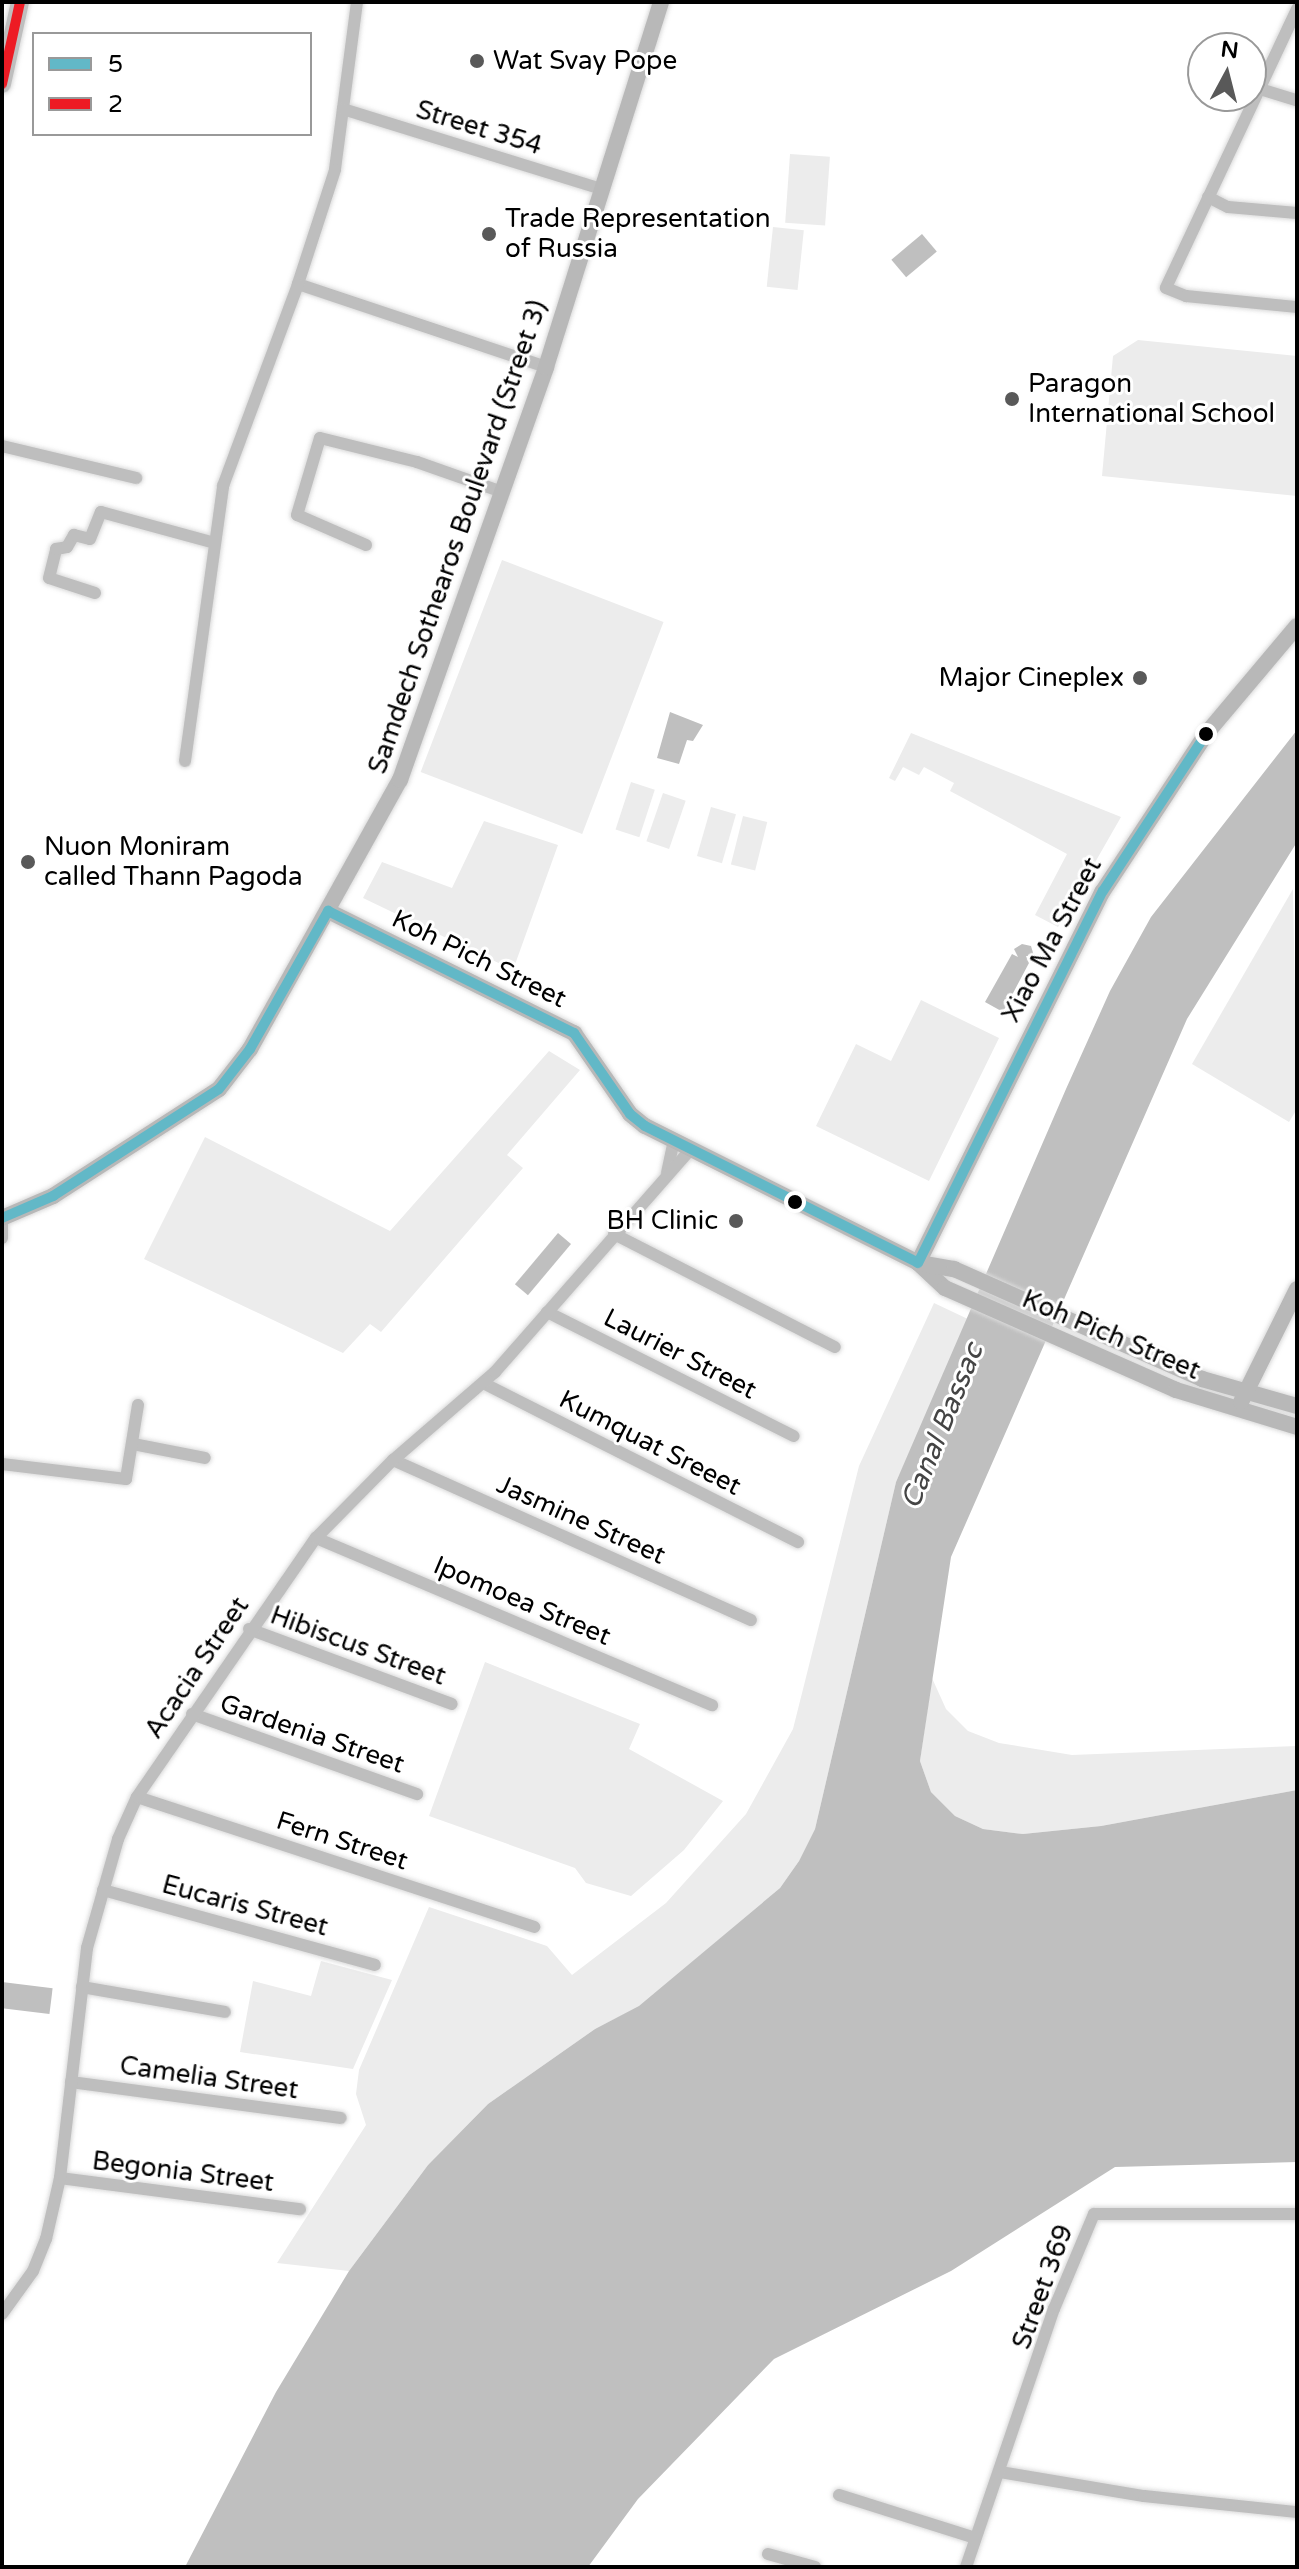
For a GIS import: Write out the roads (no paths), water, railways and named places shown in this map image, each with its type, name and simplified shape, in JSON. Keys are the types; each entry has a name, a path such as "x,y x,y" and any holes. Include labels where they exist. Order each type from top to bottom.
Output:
{"main road":[{"path":"2,84 6,50 20,2"},
{"name":"Samdech Sothearos Boulevard (Street 3)","path":"2,1220 53,1196 219,1089 250,1049 400,780 546,367 661,2"},
{"name":"Xiao Ma Street","path":"918,1263 1103,891 1206,734 1297,626"},
{"name":"Koh Pich Street","path":"328,911 574,1033 630,1114 690,1150 918,1263 945,1288 1080,1348 1238,1411 1297,1427"},
{"name":"Koh Pich Street","path":"918,1263 954,1269 1088,1329 1244,1392 1297,1406"},
{"path":"1238,1411 1244,1392 1297,1289"}],"street":[{"path":"185,761 223,486 298,284 335,170 357,2"},
{"path":"1267,74 1297,9"},
{"path":"1267,91 1297,100"},
{"name":"Street 354","path":"343,109 601,189"},
{"path":"1249,112 1166,288 1186,296 1297,307"},
{"path":"1208,197 1228,207 1297,213"},
{"path":"298,284 546,367"},
{"path":"366,545 297,515 320,438 417,462 502,492"},
{"path":"2,446 136,478"},
{"path":"95,593 49,578 56,549 67,547 74,535 90,539 101,512 215,543"},
{"name":"Acacia Street","path":"667,1173 674,1141"},
{"name":"Acacia Street","path":"2,2314 33,2271 60,2178 82,1987 103,1890 137,1797 249,1629 316,1538 393,1460 483,1383 667,1173 684,1162 690,1150"},
{"path":"2,1220 2,1238"},
{"path":"614,1234 835,1347"},
{"name":"Laurier Street","path":"547,1312 794,1436"},
{"name":"Kumquat Sreeet","path":"483,1383 798,1542"},
{"path":"2,1464 121,1481 129,1473 138,1405"},
{"path":"133,1444 205,1458"},
{"name":"Jasmine Street","path":"393,1460 751,1620"},
{"name":"Ipomoea Street","path":"316,1538 712,1705"},
{"name":"Hibiscus Street","path":"249,1629 452,1704"},
{"name":"Gardenia Street","path":"192,1714 417,1794"},
{"name":"Fern Street","path":"137,1797 534,1927"},
{"name":"Eucaris Street","path":"103,1890 375,1965"},
{"path":"82,1987 225,2012"},
{"name":"Camelia Street","path":"71,2082 341,2118"},
{"name":"Begonia Street","path":"60,2178 300,2209"},
{"name":"Street 369","path":"966,2567 1054,2309 1094,2214 1297,2214"},
{"path":"1000,2472 1144,2496 1297,2512"},
{"path":"839,2495 975,2538"},
{"path":"768,2554 815,2567"}],"water":[{"path":"922,234 937,252 906,277 891,260"},
{"path":"670,712 703,725 693,741 687,740 679,764 657,758"},
{"name":"Canal Bassac","path":"1297,730 1297,842 1187,1019 951,1557 920,1761 931,1792 955,1816 983,1829 1023,1834 1101,1826 1297,1790 1297,2162 1115,2167 951,2271 774,2359 638,2499 588,2567 185,2567 276,2392 349,2271 428,2165 488,2104 595,2029 639,2006 780,1888 799,1861 815,1829 896,1482 1066,1089 1110,991 1151,917"},
{"path":"1022,944 1031,946 1034,956 1026,956 1029,963 1003,1012 985,1002 1012,954 1018,957 1014,949"},
{"path":"558,1233 571,1244 528,1295 515,1284"},
{"path":"2,1982 53,1988 49,2014 2,2008"}],"place":[{"name":"Wat Svay Pope","path":"477,61"},
{"name":"Trade Representation of Russia","path":"489,234"},
{"name":"Paragon International School","path":"1012,399"},
{"name":"Major Cineplex","path":"1140,678"},
{"name":"Nuon Moniram called Thann Pagoda","path":"28,862"},
{"name":"BH Clinic","path":"736,1221"}]}
